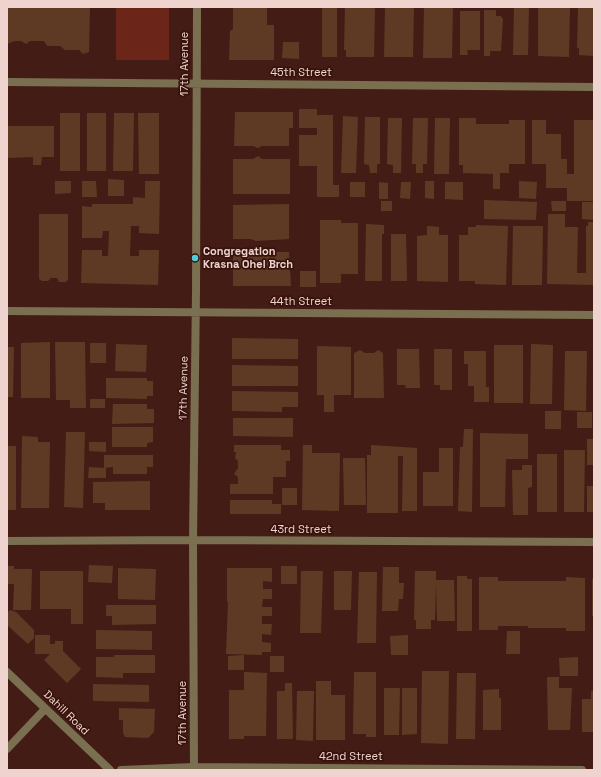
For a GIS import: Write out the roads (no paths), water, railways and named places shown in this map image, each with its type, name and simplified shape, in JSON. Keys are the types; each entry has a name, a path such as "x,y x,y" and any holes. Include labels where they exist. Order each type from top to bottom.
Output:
{"street":[{"name":"17th Avenue","path":"194,768 193,540 196,312 197,7"},
{"name":"45th Street","path":"7,82 594,87"},
{"name":"44th Street","path":"7,311 594,315"},
{"name":"43rd Street","path":"7,541 193,540 594,542"},
{"name":"Dahill Road","path":"7,672 110,770"},
{"path":"7,749 45,709"},
{"name":"42nd Street","path":"121,770 194,768 582,770"}],"place":[{"name":"Congregation Krasna Ohel Brch","path":"195,258"}]}
